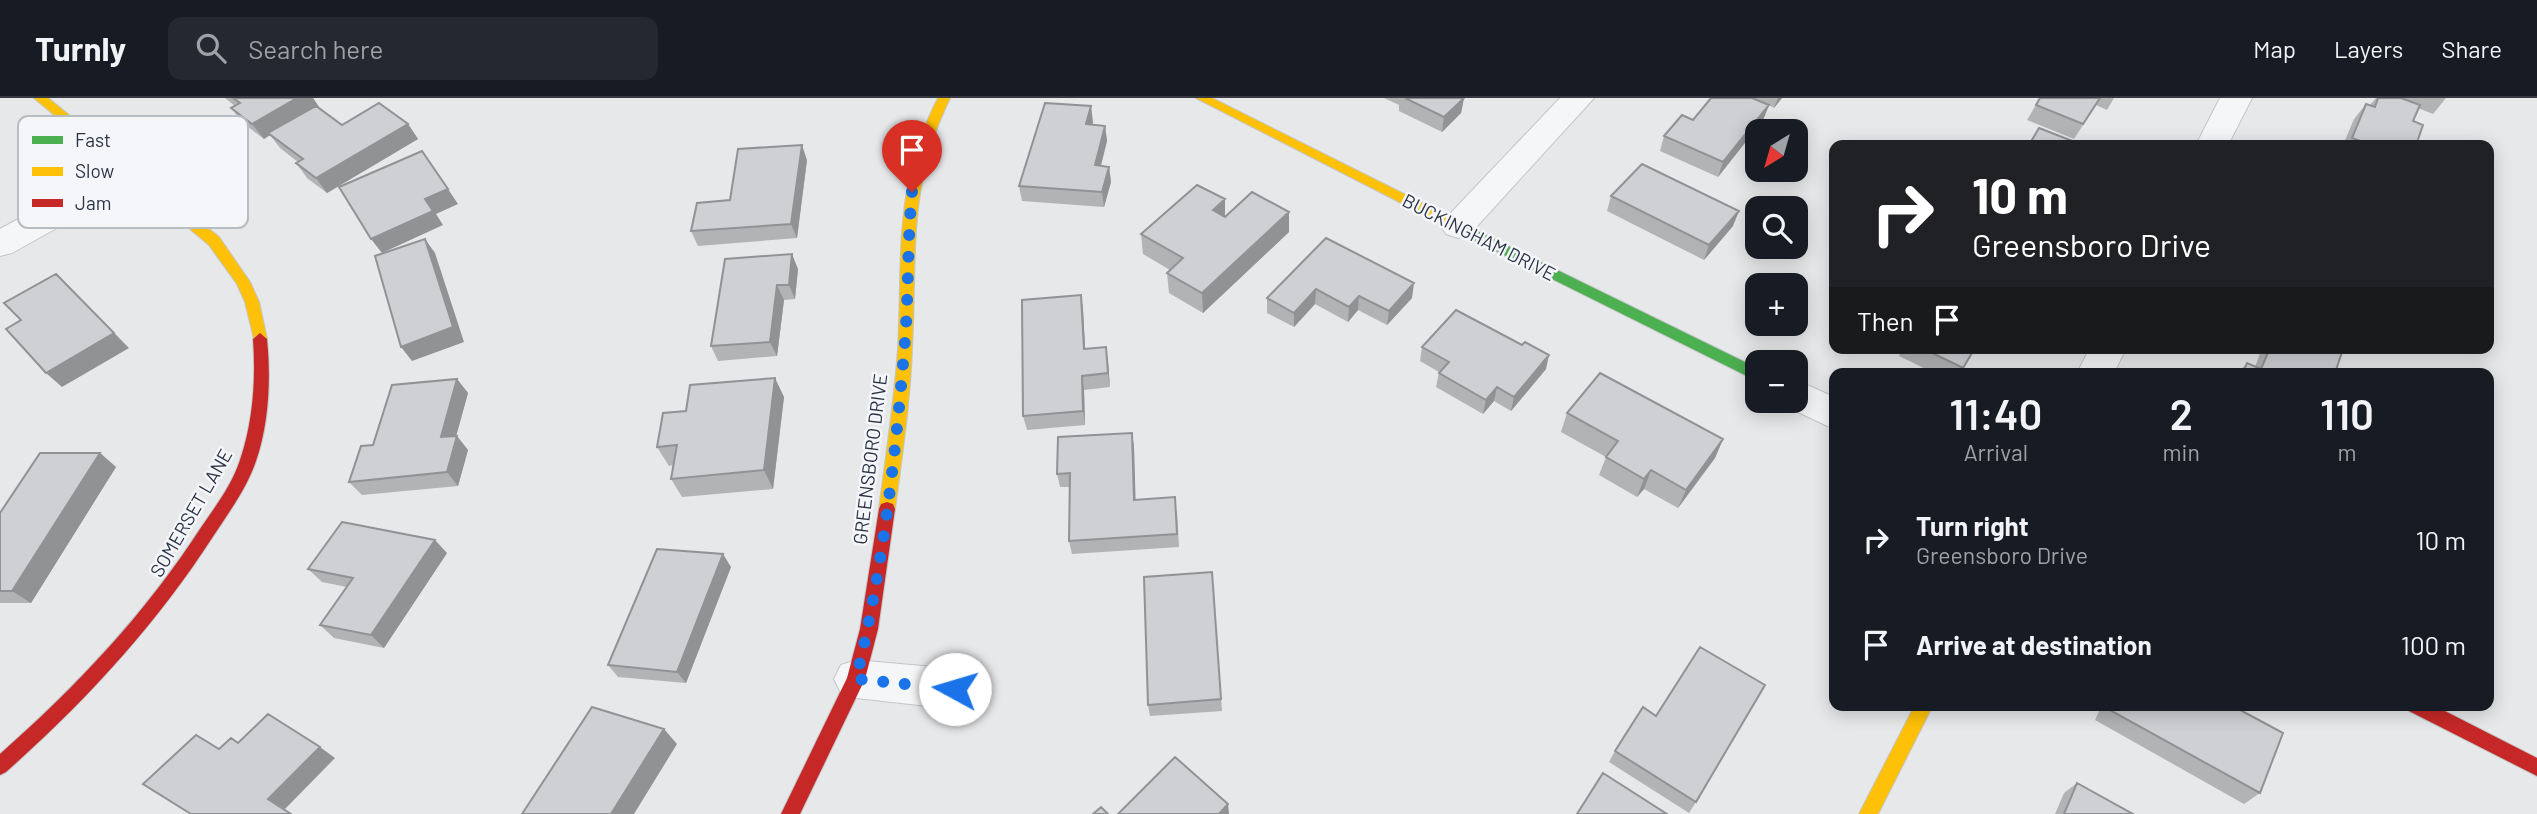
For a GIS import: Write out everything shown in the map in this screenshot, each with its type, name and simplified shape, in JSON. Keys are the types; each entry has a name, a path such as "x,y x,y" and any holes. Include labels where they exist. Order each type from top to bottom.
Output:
{"street":[{"name":"SOMERSET LANE","path":"40,98 62,116"},
{"name":"GREENSBORO DRIVE","path":"790,814 856,679 869,629 893,466 905,349 908,233 914,171 928,125 944,98"},
{"name":"BUCKINGHAM DRIVE","path":"1202,98 1745,369"},
{"path":"1458,226 1578,98"},
{"path":"2215,140 2236,98"},
{"path":"0,244 29,228"},
{"name":"SOMERSET LANE","path":"0,766 106,670 158,609 185,572 248,464 262,380 263,349 257,314 248,288 229,258 198,228"},
{"path":"1808,401 1829,412"},
{"path":"856,679 955,689"},
{"path":"1868,814 1921,711"},
{"path":"2426,711 2537,767"}],"building":[{"path":"233,98 297,98 252,124 248,121 248,116 242,116 231,108 240,103"},
{"path":"1405,98 1464,98 1444,117"},
{"path":"1711,98 1752,98 1769,105 1758,119 1745,119 1745,135 1723,162 1664,136 1682,115 1693,120"},
{"path":"2040,98 2100,98 2083,124 2036,105"},
{"path":"2378,98 2401,98 2420,105 2413,121 2423,125 2418,140 2352,138 2366,104 2375,107"},
{"path":"379,103 408,124 316,178 296,163 303,159 268,133 316,106 342,125"},
{"path":"1045,103 1091,106 1086,124 1105,126 1095,165 1109,167 1102,192 1019,186"},
{"path":"2039,128 2070,140 2032,140"},
{"path":"802,145 791,224 691,231 697,203 730,200 738,149"},
{"path":"422,151 448,189 425,199 433,211 371,239 339,187"},
{"path":"1642,164 1739,211 1709,245 1611,196"},
{"path":"1197,185 1225,199 1213,210 1225,217 1252,192 1289,212 1202,293 1167,273 1183,258 1141,234"},
{"path":"1326,238 1414,283 1389,311 1359,296 1349,307 1316,289 1294,313 1267,298"},
{"path":"425,239 453,327 401,347 375,256"},
{"path":"792,254 789,285 777,285 770,342 711,346 725,259"},
{"path":"56,274 114,333 46,373 6,329 21,320 4,303"},
{"path":"1081,295 1084,349 1106,347 1108,373 1082,376 1083,411 1023,416 1022,300"},
{"path":"1456,310 1522,345 1525,342 1549,355 1514,397 1497,387 1486,400 1439,373 1449,362 1422,347"},
{"path":"1934,354 1971,354 1963,368"},
{"path":"2267,354 2341,354 2337,368 2261,368"},
{"path":"2247,363 2259,368 2245,368"},
{"path":"1600,373 1723,439 1686,490 1651,470 1644,479 1606,457 1618,441 1567,413"},
{"path":"775,378 764,470 671,479 677,445 657,447 663,413 686,411 690,385"},
{"path":"457,379 441,437 457,436 447,472 349,482 361,446 373,445 392,385"},
{"path":"1132,433 1134,500 1175,497 1177,534 1069,541 1070,473 1057,474 1058,437"},
{"path":"40,453 100,453 12,591 0,591 0,513"},
{"path":"342,522 435,540 371,635 320,625 353,578 308,569"},
{"path":"657,549 723,554 677,672 608,665"},
{"path":"1212,572 1221,699 1148,705 1144,577"},
{"path":"1700,647 1765,685 1696,802 1615,751 1643,707 1656,716"},
{"path":"592,707 664,729 611,814 522,814"},
{"path":"2112,711 2242,711 2283,733 2260,793"},
{"path":"268,714 320,747 268,799 291,814 191,814 143,784 196,735 219,749 231,738 238,743"},
{"path":"1175,757 1228,804 1219,814 1118,814"},
{"path":"1603,773 1667,814 1577,814"},
{"path":"2077,783 2133,814 2064,814"},
{"path":"1101,807 1108,814 1093,814"}],"traffic: fast":[{"path":"1457,226 1745,369"}],"traffic: slow":[{"path":"40,98 62,116"},
{"path":"887,509 904,369 909,220 913,189 929,128 944,98"},
{"path":"1202,98 1457,226"},
{"path":"198,228 214,241 243,282 252,302 260,339"},
{"path":"1868,814 1921,711"}],"traffic: jam":[{"path":"0,766 60,712 141,624 189,560 241,478 252,448 258,417 261,383 260,339"},
{"path":"790,814 856,679 869,629 887,509"},
{"path":"2427,711 2537,767"}],"route":[{"path":"912,192 908,233 905,349 893,466 869,629 856,679 955,689"}]}
